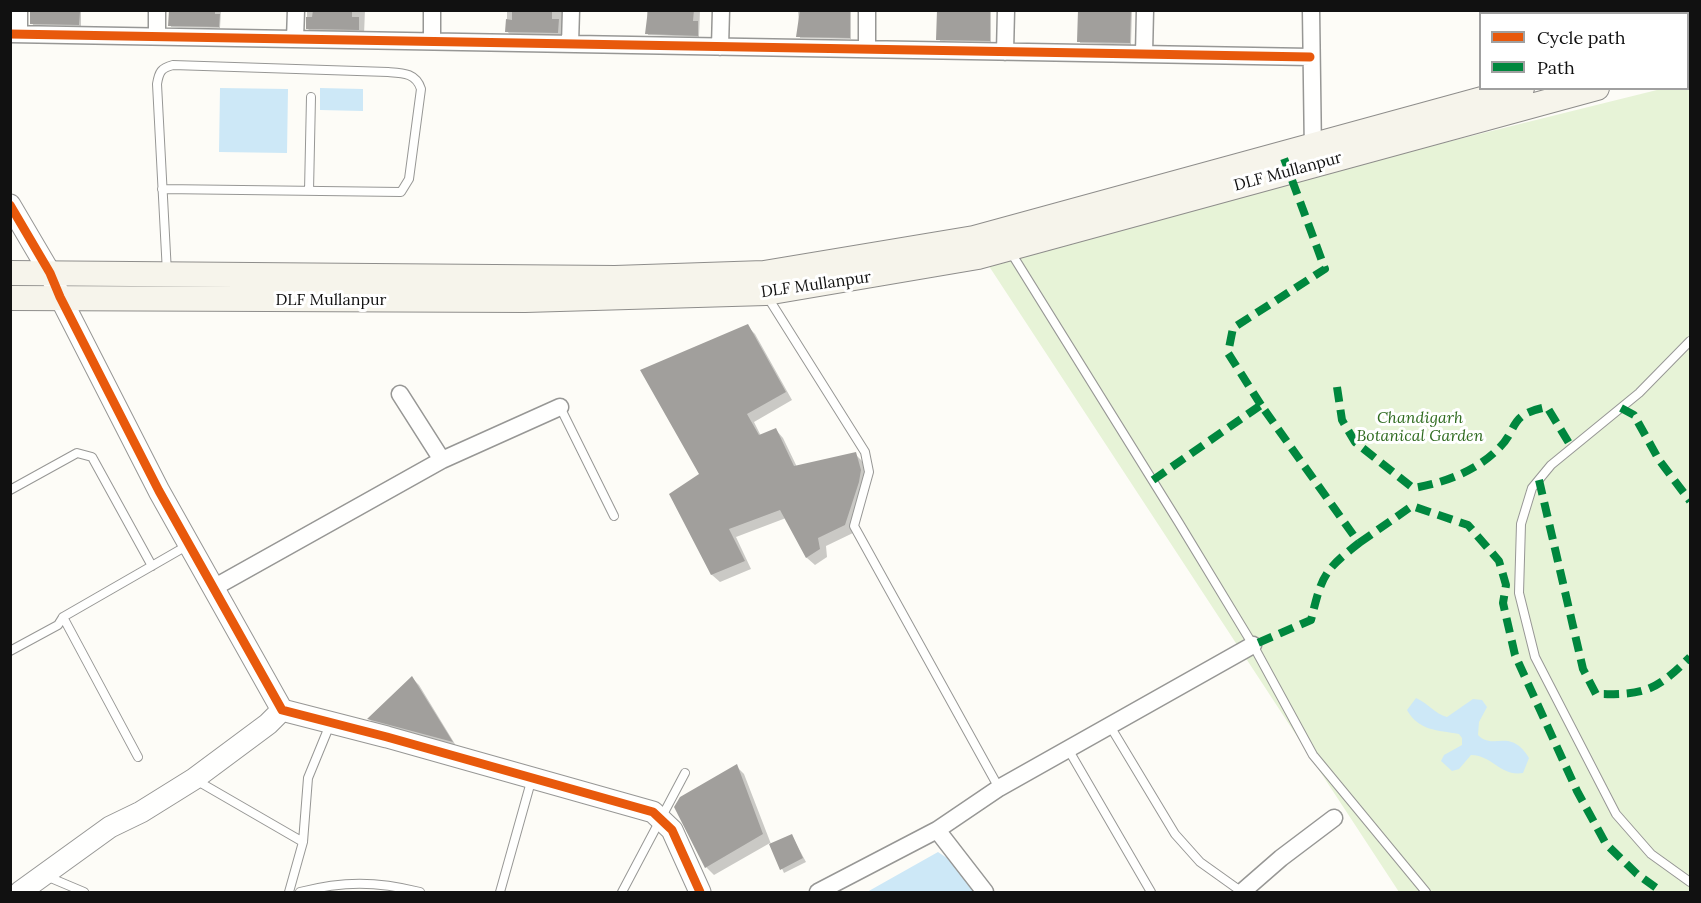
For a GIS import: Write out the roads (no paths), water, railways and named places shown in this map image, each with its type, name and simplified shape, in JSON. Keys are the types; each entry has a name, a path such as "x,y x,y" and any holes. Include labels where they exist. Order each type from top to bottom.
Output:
{"main road":[{"name":"DLF Mullanpur","path":"10,298 525,300 766,293 874,277 1008,248 1313,155 1516,90"},
{"name":"DLF Mullanpur","path":"10,273 615,278 764,273 974,238 1589,90"}],"street":[{"path":"19,10 15,34 1310,57"},
{"path":"157,10 157,36"},
{"path":"295,39 296,10"},
{"path":"432,10 432,41"},
{"path":"570,44 571,10"},
{"path":"720,47 721,10"},
{"path":"867,10 867,49"},
{"path":"1005,52 1006,10"},
{"path":"1144,10 1144,54"},
{"path":"1311,10 1313,155"},
{"path":"10,206 51,273 60,297 154,480 282,710 533,777 653,812 672,830 700,892"},
{"path":"400,394 442,460"},
{"path":"215,587 442,460 560,407"},
{"path":"818,892 937,830 999,788 1253,645"},
{"path":"20,892 110,827 141,812 194,779 268,724 282,710"},
{"path":"1242,892 1281,858 1334,818"},
{"path":"937,830 985,892"}],"lane":[{"path":"162,189 401,192 410,178 422,89 416,78 388,72 173,65 163,68 157,84 162,189 167,274"},
{"path":"309,191 310,97"},
{"path":"1008,248 1253,645 1313,755 1426,892"},
{"path":"766,293 865,452 868,472 854,526 999,788"},
{"path":"1690,341 1639,393 1551,465 1532,488 1521,524 1519,593 1535,657 1616,814 1651,854 1690,882"},
{"path":"560,407 614,516"},
{"path":"10,490 77,453 92,457 153,566"},
{"path":"10,651 58,625 63,617 190,544"},
{"path":"63,617 138,757"},
{"path":"290,892 303,842 308,778 331,722"},
{"path":"1110,726 1174,834 1200,862 1242,892"},
{"path":"1068,749 1151,892"},
{"path":"622,892 685,773"},
{"path":"500,892 533,777"},
{"path":"194,779 303,842"},
{"path":"43,874 84,892"},
{"path":"300,892 334,883 392,885 420,892"}],"water":[{"path":"220,88 288,89 287,153 219,152"},
{"path":"320,88 363,89 363,111 320,110"},
{"path":"1416,698 1447,717 1473,699 1482,700 1487,707 1479,722 1478,735 1490,741 1508,741 1522,749 1529,758 1523,773 1509,772 1485,758 1471,755 1459,769 1452,771 1441,761 1444,755 1462,745 1462,738 1459,734 1429,728 1417,722 1407,710"},
{"path":"938,852 980,880 987,892 867,892"}],"park label":[{"name":"Chandigarh Botanical Garden","path":"1420,427"}]}
